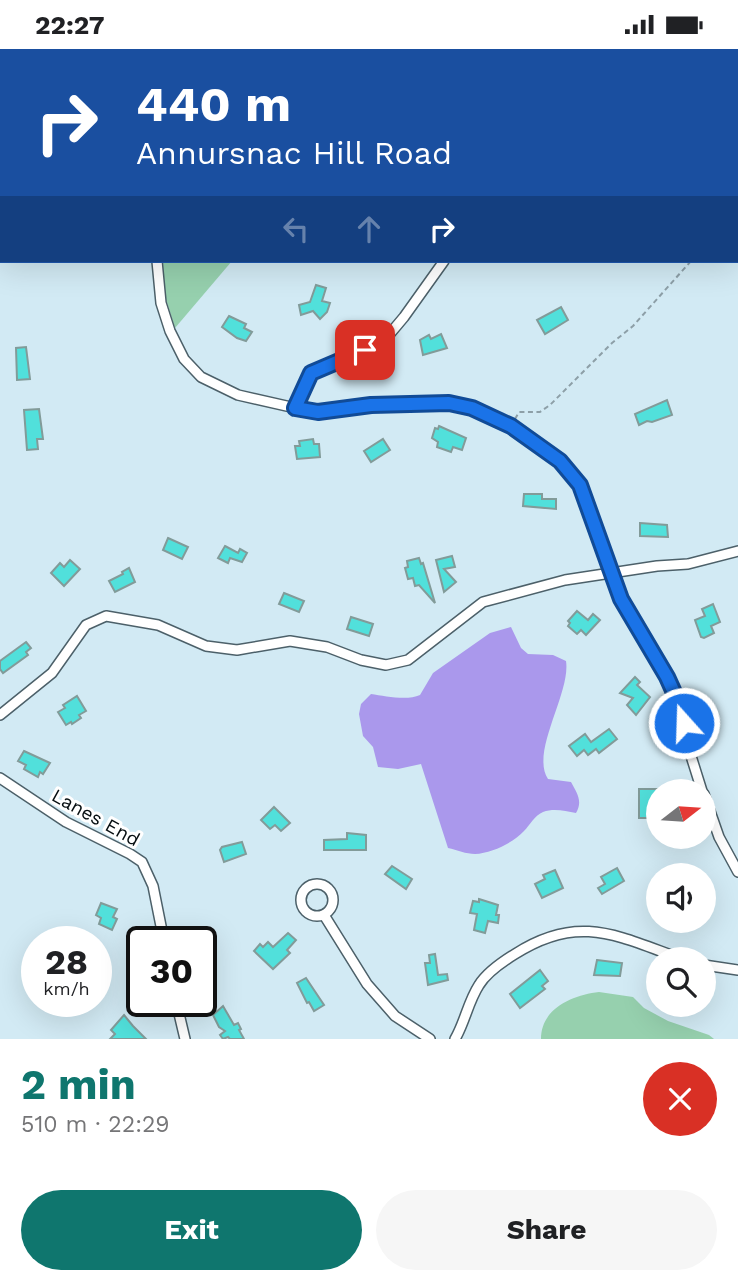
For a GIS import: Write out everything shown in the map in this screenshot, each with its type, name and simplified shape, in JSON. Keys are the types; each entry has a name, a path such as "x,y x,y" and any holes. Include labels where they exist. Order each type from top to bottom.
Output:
{"street":[{"path":"158,263 161,303 170,331 184,359 201,377 238,395 318,412 371,405 449,403 472,408 511,426 560,461 580,485 621,599 667,677 681,708 698,779"},
{"path":"295,408 311,373 383,342 443,263"},
{"path":"0,715 52,673 86,625 106,616 158,625 206,646 237,650 290,641 300,642 386,665 408,660 483,602 565,580 688,564 738,551"},
{"name":"Lanes End","path":"0,778 66,822 142,862 153,886 161,926"},
{"path":"716,829 738,872"},
{"path":"324,915 367,985 395,1016 430,1039"},
{"path":"455,1039 478,986 486,975 536,941 573,930 611,933 649,947"},
{"path":"716,967 738,970"},
{"path":"180,1017 185,1039"}],"path":[{"path":"511,426 519,412 541,412 550,404 612,343 634,326 689,263"}],"green space":[{"path":"163,263 230,263 175,328 164,293"},
{"path":"599,992 633,997 646,1009 646,1017 661,1017 714,1039 541,1039 542,1028 552,1011 579,996"}],"shaded area":[{"path":"511,627 521,648 528,654 553,655 566,661 563,689 547,738 544,767 548,779 571,782 579,805 576,813 555,810 543,812 508,843 488,852 468,853 448,848 421,764 398,769 378,767 373,747 363,736 359,714 361,704 371,694 402,698 420,695 433,673 490,633"}],"building":[{"path":"316,285 326,288 322,301 330,303 327,312 320,319 313,311 301,315 299,305 310,302"},
{"path":"561,307 568,320 545,334 537,320"},
{"path":"229,316 246,324 244,328 252,332 246,341 222,327"},
{"path":"441,334 447,348 423,355 420,340 429,335 431,339"},
{"path":"26,347 30,379 17,380 16,348"},
{"path":"667,400 672,415 639,425 635,414"},
{"path":"39,409 43,439 37,439 38,449 27,450 24,410"},
{"path":"439,426 466,438 462,450 453,447 451,452 437,447 438,442 432,438 435,428 438,429"},
{"path":"313,439 314,444 319,444 320,457 297,459 295,446 300,446 299,441"},
{"path":"383,439 390,450 371,462 364,451"},
{"path":"524,494 542,494 542,499 556,499 556,509 523,506"},
{"path":"640,523 667,525 668,537 640,536"},
{"path":"168,538 188,547 182,559 163,550"},
{"path":"225,546 238,553 240,549 247,553 242,562 230,558 228,563 218,558"},
{"path":"452,556 455,567 444,569 456,582 444,592 436,560"},
{"path":"419,558 435,603 419,585 415,586 413,578 408,579 405,568 408,567 407,561"},
{"path":"70,560 80,569 64,586 51,573 60,563 64,567"},
{"path":"129,568 135,582 115,592 109,581"},
{"path":"284,593 304,601 299,612 279,604"},
{"path":"713,604 720,622 711,626 714,633 704,638 701,637 695,620 705,616 702,609"},
{"path":"577,611 588,620 593,614 600,620 586,635 581,630 577,634 568,626 568,621"},
{"path":"351,617 373,624 369,636 347,629"},
{"path":"26,642 31,648 26,652 28,655 3,673 0,661"},
{"path":"635,677 640,682 637,685 650,697 636,715 627,705 633,698 620,693"},
{"path":"77,696 86,711 79,715 81,718 66,725 58,712 65,708 63,705"},
{"path":"609,729 617,739 599,753 596,749 588,755 584,750 577,756 569,746 585,734 591,742"},
{"path":"24,751 50,763 43,774 40,772 38,777 24,769 26,765 18,761"},
{"path":"639,789 646,789 646,818 639,818"},
{"path":"274,807 290,823 281,831 275,825 270,829 261,820"},
{"path":"347,833 366,835 366,850 324,850 324,840 347,839"},
{"path":"242,842 246,854 224,862 220,850 222,847"},
{"path":"392,866 412,879 406,889 385,874"},
{"path":"617,868 624,881 602,894 598,888 605,884 601,877"},
{"path":"555,870 563,888 542,898 535,884 545,879 543,875"},
{"path":"479,899 498,905 498,923 488,921 485,933 474,930 477,914 470,913 473,901 479,902"},
{"path":"101,903 117,909 113,917 117,919 112,930 112,926 99,924 101,918 96,915"},
{"path":"288,933 296,940 287,950 290,953 273,969 254,951 260,944 263,947 268,942 273,947"},
{"path":"435,954 438,975 447,974 448,980 428,985 425,963 430,963 429,955"},
{"path":"597,960 622,963 620,976 594,975"},
{"path":"540,970 548,981 542,986 545,989 520,1008 510,994"},
{"path":"306,978 324,1005 314,1011 297,983"},
{"path":"223,1006 234,1025 238,1023 244,1039 223,1039 220,1035 225,1031 219,1027 214,1017 217,1017 217,1011"},
{"path":"124,1015 146,1039 110,1039 115,1034 111,1030"}],"route":[{"path":"365,350 311,373 295,408 318,412 371,405 449,403 472,408 511,426 560,461 580,485 621,599 667,677 681,708 684,723"}]}
